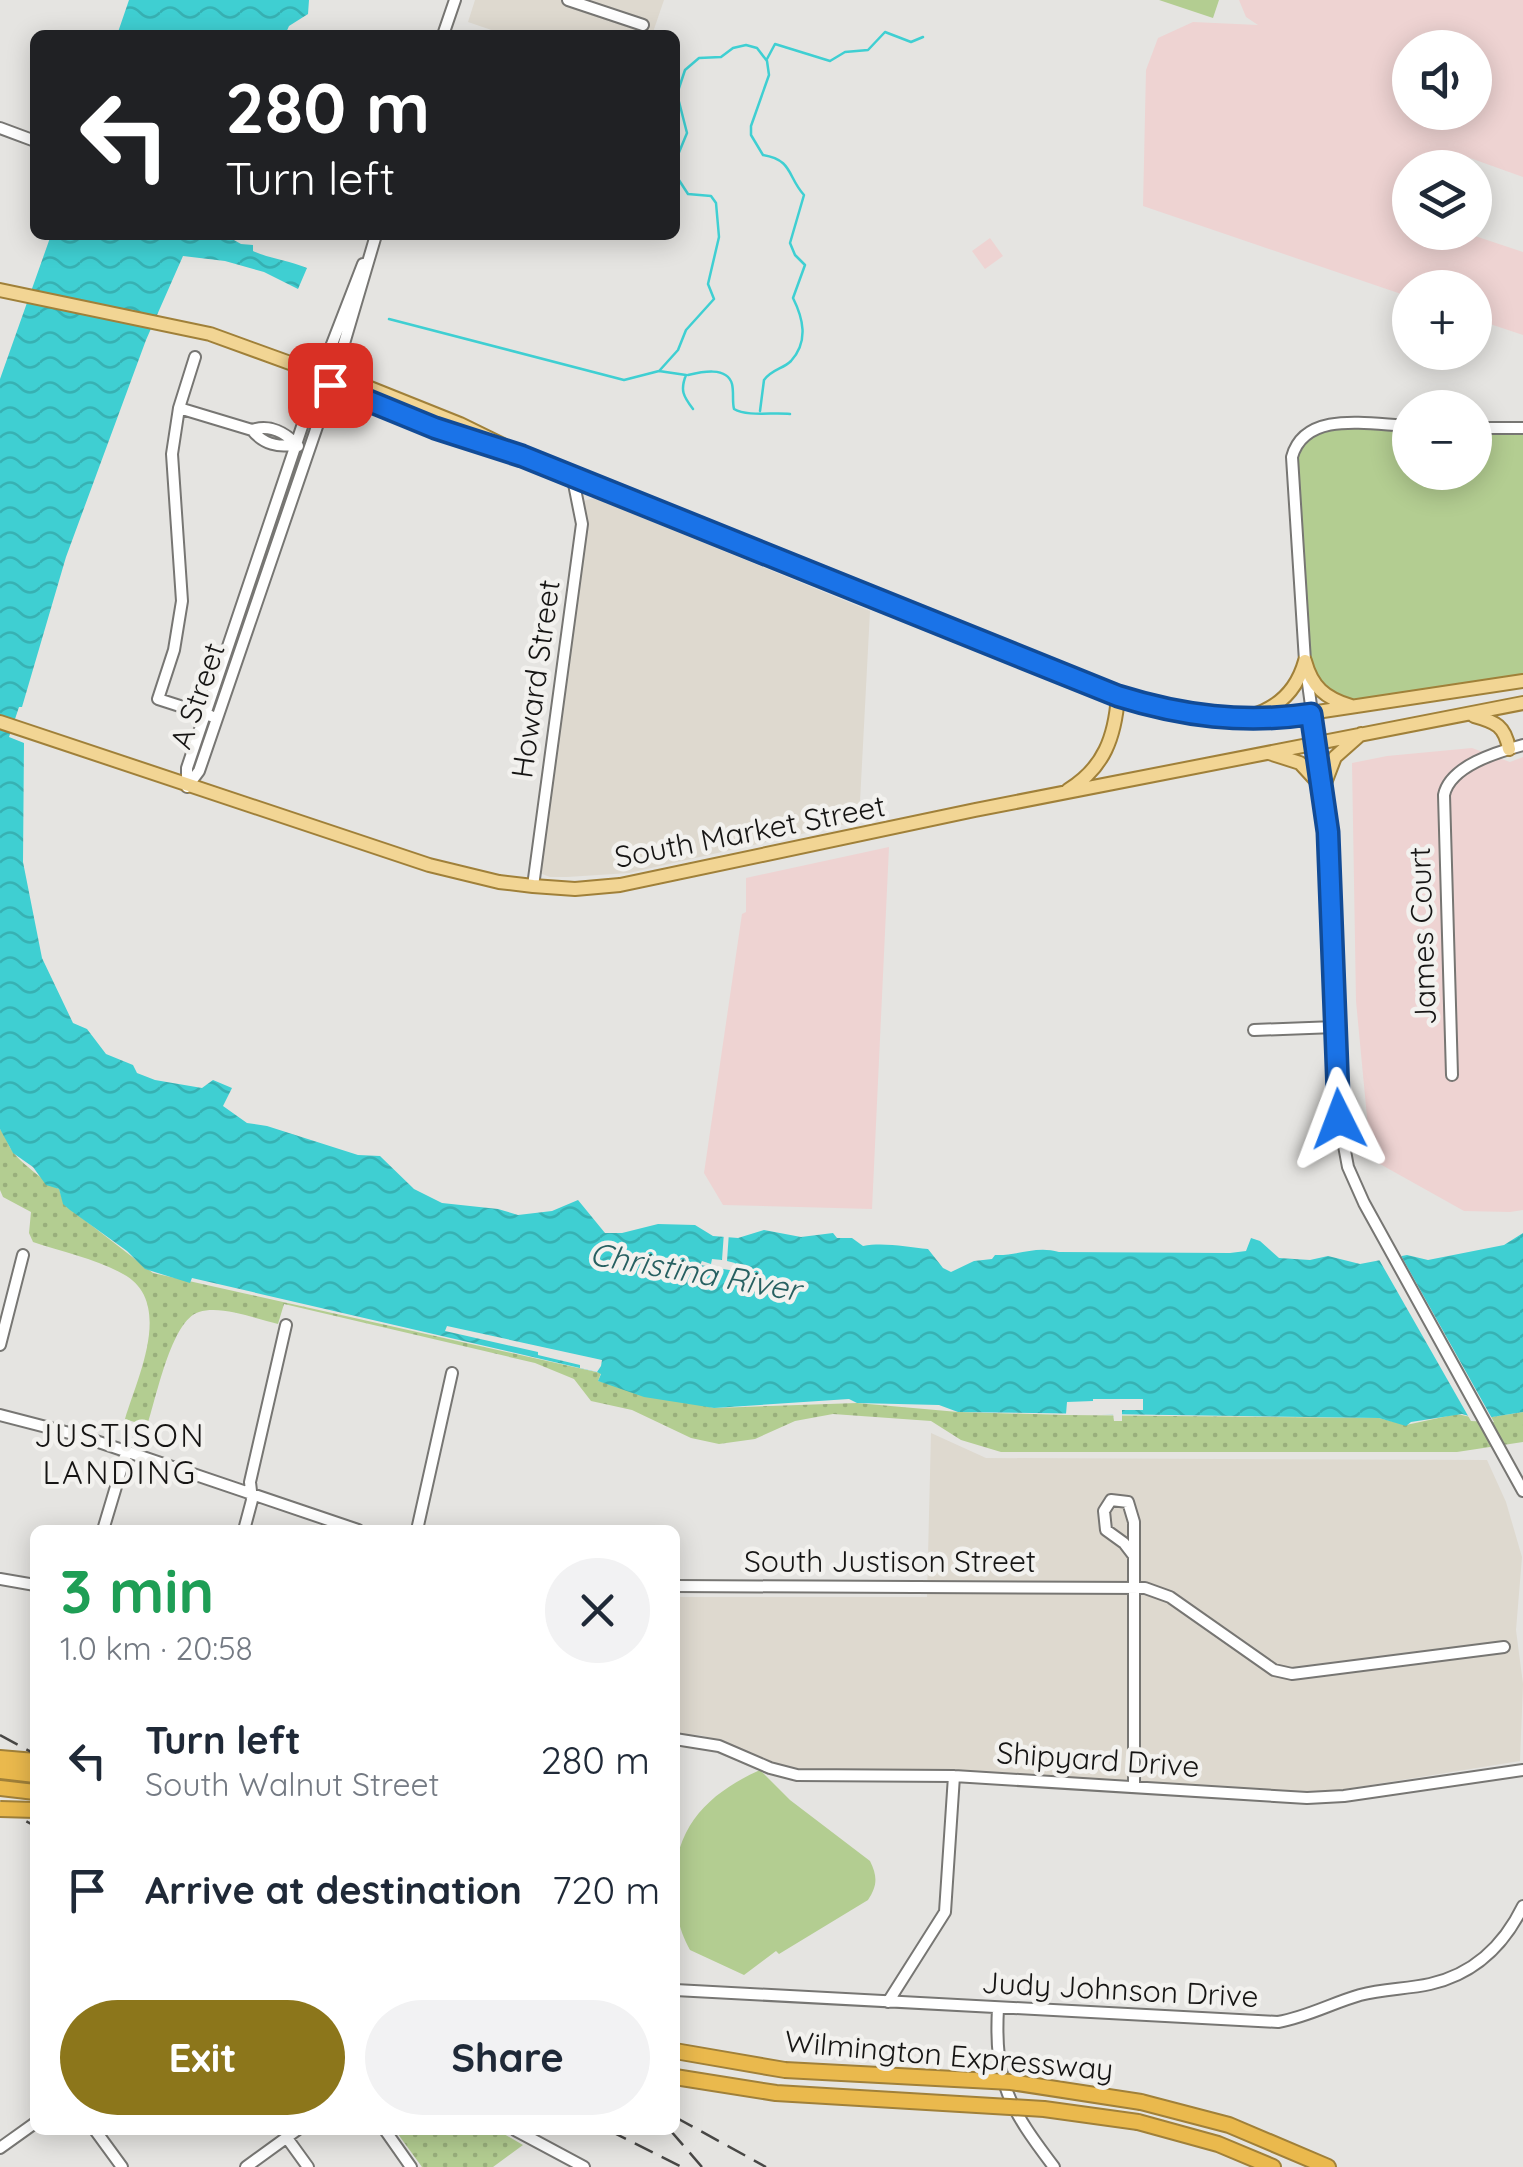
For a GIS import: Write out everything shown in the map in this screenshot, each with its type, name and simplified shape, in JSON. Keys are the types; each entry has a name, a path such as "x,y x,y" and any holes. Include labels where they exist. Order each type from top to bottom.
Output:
{"highway":[{"path":"0,1758 30,1761"},
{"path":"0,1772 30,1775"},
{"path":"0,1788 30,1791"},
{"path":"0,1810 30,1810"},
{"name":"Wilmington Expressway","path":"680,2052 785,2070 1010,2082 1141,2102 1229,2125 1328,2167"},
{"name":"Wilmington Expressway","path":"680,2078 776,2093 1044,2110 1138,2122 1218,2144 1273,2167"}],"main road":[{"path":"0,290 194,330 238,343 460,424 573,479 1118,696 1175,712 1240,718 1311,714 1523,681"},
{"path":"1305,661 1320,692 1354,707"},
{"path":"1240,718 1278,704 1301,677 1305,661"},
{"path":"1062,794 1091,775 1100,764 1112,731 1118,696"},
{"name":"South Market Street","path":"0,722 429,865 485,879 575,889 644,881 1523,703"},
{"path":"1467,714 1500,725 1516,747"},
{"path":"1266,753 1300,763 1323,788 1335,757 1362,734"}],"street":[{"path":"446,30 456,0"},
{"path":"568,0 643,25"},
{"path":"0,128 30,138"},
{"name":"A Street","path":"211,716 296,444 326,377 374,240"},
{"path":"195,358 179,408 172,460 183,592 174,650 158,699 211,716"},
{"name":"A Street","path":"187,786 186,770 211,716 306,458 326,377"},
{"path":"179,408 252,430 263,426 287,434 306,458"},
{"path":"1392,426 1325,425 1310,430 1294,449 1291,466 1305,661 1329,860 1338,1112 1355,1184 1523,1491"},
{"path":"1492,428 1523,428"},
{"name":"Howard Street","path":"533,886 582,524 573,479"},
{"name":"James Court","path":"1452,1076 1444,795 1456,774 1516,747"},
{"path":"1254,1030 1334,1027"},
{"path":"0,1345 23,1255"},
{"path":"245,1525 252,1500 250,1482 286,1325"},
{"path":"418,1525 452,1373"},
{"path":"0,1415 126,1450 344,1525"},
{"path":"104,1525 126,1450"},
{"path":"1134,1556 1106,1530 1104,1511 1111,1500 1123,1499 1132,1509 1134,1556 1134,1787"},
{"path":"0,1579 30,1584"},
{"name":"South Justison Street","path":"680,1586 1134,1588 1165,1594 1266,1665 1292,1674 1504,1647"},
{"name":"Shipyard Drive","path":"680,1741 719,1746 797,1775 954,1776 1318,1798 1523,1770"},
{"path":"888,2002 946,1912 954,1776"},
{"name":"Judy Johnson Drive","path":"680,1990 1248,2023 1298,2018 1360,1995 1433,1983 1460,1973 1500,1944 1523,1906"},
{"path":"998,2008 996,2048 1004,2090 1054,2167"},
{"path":"0,2148 30,2126"},
{"path":"99,2135 122,2167"},
{"path":"246,2167 290,2135"},
{"path":"389,2135 412,2167"},
{"path":"524,2135 584,2167"},
{"path":"286,2138 308,2167"}],"shaded area":[{"path":"475,0 664,0 654,30 491,30 468,22"},
{"path":"1239,0 1523,0 1523,177 1492,166 1492,150 1392,150 1392,250 1492,250 1492,242 1523,252 1523,335 1492,325 1492,270 1392,270 1392,291 1143,206 1146,70 1158,38 1193,22 1258,25 1246,17"},
{"path":"990,238 1003,256 985,269 972,251"},
{"path":"594,498 870,611 859,821 629,873 550,877 529,869 576,531 573,504"},
{"path":"1472,748 1510,762 1523,757 1523,1210 1510,1212 1464,1211 1371,1159 1356,1001 1352,763"},
{"path":"889,847 872,1209 723,1205 704,1173 742,914 746,912 746,878"},
{"path":"931,1433 986,1458 1487,1460 1506,1502 1522,1557 1516,1630 1523,1684 1520,1761 1321,1793 964,1773 794,1769 724,1741 680,1734 680,1597 927,1597"}],"green space":[{"path":"1159,0 1219,0 1213,18"},
{"path":"1392,426 1392,490 1492,490 1492,428 1523,428 1523,681 1354,707 1310,678 1291,466 1304,436 1317,427"},
{"path":"0,1129 16,1156 59,1189 64,1204 153,1273 601,1373 598,1381 714,1408 857,1403 958,1412 1379,1418 1406,1425 1457,1414 1480,1419 1523,1412 1523,1442 1457,1452 1001,1452 961,1440 931,1421 833,1414 795,1421 755,1439 719,1444 691,1438 632,1410 591,1401 574,1379 535,1363 284,1304 278,1324 218,1310 199,1312 189,1318 173,1345 147,1426 125,1419 148,1342 147,1303 139,1287 123,1274 33,1242 29,1233 31,1212 3,1197 0,1190"},
{"path":"760,1770 790,1800 870,1861 875,1881 868,1900 779,1954 776,1951 744,1975 690,1950 680,1925 681,1844 699,1813 742,1779"},
{"path":"399,2135 506,2135 523,2145 493,2167 422,2167"}],"water":[{"path":"129,0 309,0 308,14 287,30 119,30"},
{"name":"Christina River","path":"49,240 234,240 253,245 253,251 307,268 298,289 264,272 225,261 183,256 146,340 66,557 22,707 9,737 24,743 23,862 42,958 73,1023 87,1029 106,1054 155,1080 202,1088 213,1080 232,1088 223,1106 247,1123 358,1155 380,1156 414,1189 442,1203 518,1215 552,1211 578,1200 605,1233 658,1224 695,1225 713,1236 738,1238 764,1230 801,1237 833,1233 863,1246 928,1249 951,1272 995,1255 1035,1250 1230,1253 1246,1251 1251,1238 1279,1258 1310,1260 1328,1256 1360,1264 1407,1255 1428,1260 1504,1245 1523,1233 1523,1412 1480,1419 1462,1414 1406,1426 1379,1418 958,1412 939,1405 857,1403 849,1399 714,1408 644,1397 598,1381 601,1374 597,1372 192,1278 190,1283 145,1269 63,1204 59,1189 46,1185 33,1167 13,1153 0,1129 0,379"}],"pier":[{"path":"724,1232 729,1232 727,1261 735,1263 734,1268 742,1269 741,1272 700,1265 702,1261 711,1264 712,1259 722,1260"},
{"path":"1399,1252 1494,1422 1471,1421 1377,1256"},
{"path":"447,1326 602,1360 601,1366 597,1372 580,1368 538,1352 445,1331"},
{"path":"1143,1399 1143,1410 1122,1410 1122,1421 1114,1421 1113,1414 1066,1414 1067,1402"}],"waterway":[{"path":"767,59 775,44 830,61 845,52 868,50 885,32 911,42 923,37"},
{"path":"680,85 685,70 699,58 721,57 746,45 757,48 767,61 769,75 751,135 763,155 785,165 804,195 790,243 805,265 793,298 802,321 802,338 791,361 764,380 760,411"},
{"path":"680,106 687,133 680,150"},
{"path":"660,370 678,350 686,330 714,299 708,284 719,237 716,203 711,196 688,194 680,182"},
{"path":"389,319 624,380 659,371 686,375 684,393 693,409"},
{"path":"688,375 725,375 732,384 734,409 753,414 790,414"}],"railway":[{"path":"0,1735 30,1751"},
{"path":"0,1807 30,1823"},
{"path":"680,2120 766,2167"},
{"path":"618,2135 682,2167"},
{"path":"674,2135 702,2167"}],"district":[{"name":"JUSTISON LANDING","path":"120,1454"}],"route":[{"path":"330,385 435,428 522,456 1118,696 1175,712 1212,717 1270,719 1311,714 1328,832 1339,1119"}]}
